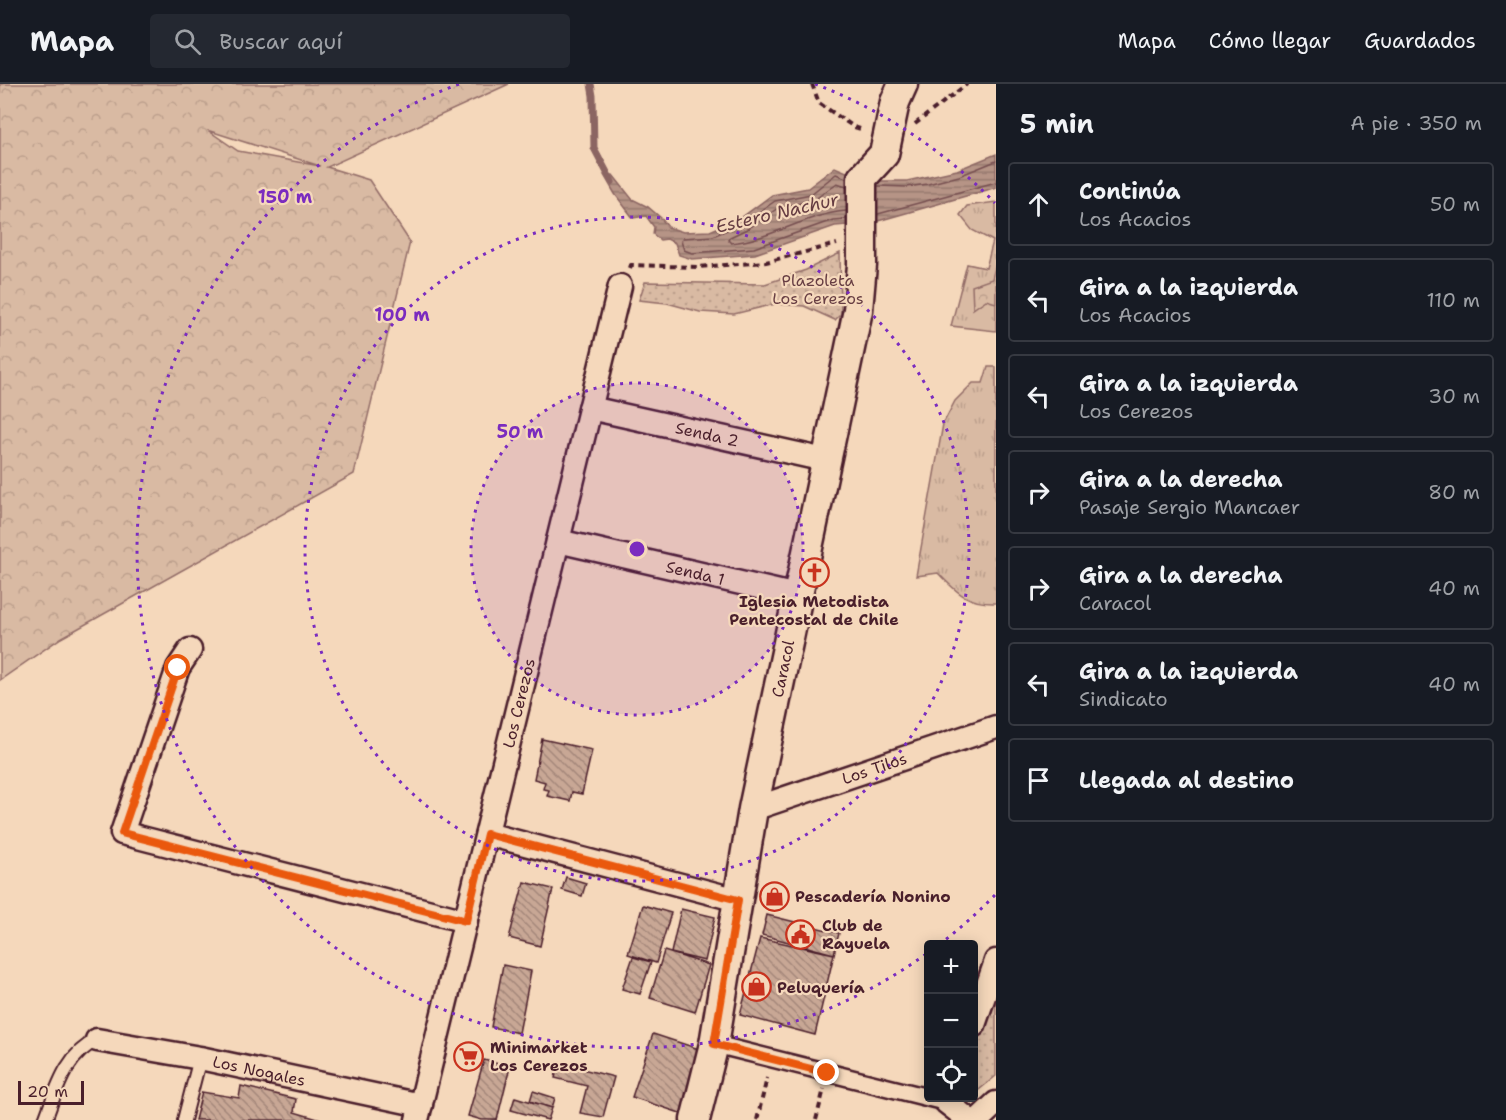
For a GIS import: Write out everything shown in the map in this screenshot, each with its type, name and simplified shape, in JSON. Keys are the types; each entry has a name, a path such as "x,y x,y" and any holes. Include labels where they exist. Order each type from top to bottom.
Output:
{"street":[{"name":"Caracol","path":"695,1120 714,1044 753,809 858,310 862,265 862,178 884,154 895,102 903,84"},
{"name":"Los Cerezos","path":"419,1113 620,286"},
{"name":"Senda 2","path":"590,408 825,460"},
{"name":"Senda 1","path":"558,541 797,596"},
{"path":"190,650 178,668 122,833 466,921"},
{"name":"Los Tilos","path":"753,809 996,727"},
{"path":"487,834 738,900"},
{"path":"978,1013 996,961"},
{"name":"Los Nogales","path":"97,1040 200,1058 419,1113"},
{"path":"714,1044 924,1095"},
{"path":"949,1102 969,1120"},
{"path":"978,1120 996,1103"}],"lane":[{"path":"45,1120 68,1063 85,1045 97,1040"},
{"path":"184,1120 200,1058"}],"path":[{"path":"812,84 819,103 854,127 887,136 905,131 967,84"},
{"path":"620,286 631,265 698,267 766,262 861,238"},
{"path":"816,1120 827,1073"},
{"path":"757,1120 767,1078"}],"green space":[{"path":"0,84 509,84 327,167 369,180 410,242 354,474 61,638 0,680","holes":["209,131 320,166 238,151"]},
{"path":"996,202 996,331 951,326 967,264 986,268 993,241 972,230 960,215 967,206"},
{"name":"Plazoleta Los Cerezos","path":"840,253 841,314 835,320 804,306 775,304 734,314 700,312 667,303 639,300 645,282 765,284 806,270"},
{"path":"996,263 996,303 986,300 973,309 972,286 992,279"},
{"path":"988,367 996,367 996,603 978,602 964,596 938,573 916,576 943,424 955,401 973,383 983,383"},
{"path":"996,987 996,1076 978,1091 978,1039"}],"water":[{"path":"996,154 996,187 871,223 835,226 755,254 692,259 679,255 675,243 667,239 660,240 653,234 654,227 646,216 633,218 604,175 613,175 632,199 648,207 668,227 683,232 710,231 742,217 772,195 808,188 835,167 868,181 907,181 957,170"}],"building":[{"path":"542,739 592,750 582,794 572,792 570,801 547,796 549,790 543,789 545,782 534,779"},
{"path":"566,877 586,883 582,896 562,890"},
{"path":"524,882 553,889 540,946 509,938"},
{"path":"643,905 671,913 656,963 628,954"},
{"path":"681,909 715,917 705,961 671,953"},
{"name":"Club de Rayuela","path":"767,915 839,933 834,954 762,935"},
{"path":"760,938 834,954 815,1035 740,1015"},
{"path":"664,951 709,965 695,1012 650,998"},
{"path":"633,957 651,962 640,994 622,989"},
{"path":"503,965 531,971 519,1033 491,1027"},
{"path":"653,1034 699,1049 683,1114 632,1097"},
{"path":"484,1060 510,1067 497,1120 482,1120 468,1116"},
{"path":"559,1063 614,1077 603,1117 580,1113 587,1086 555,1078"},
{"path":"241,1086 296,1099 294,1112 321,1120 195,1120 202,1092 239,1098"},
{"path":"533,1091 555,1098 552,1108 530,1101"},
{"path":"515,1097 552,1108 548,1120 511,1110"}],"waterway":[{"name":"Estero Nachur","path":"591,84 594,148 612,182"}],"place":[{"name":"Iglesia Metodista Pentecostal de Chile","path":"814,573"},
{"name":"Pescadería Nonino","path":"774,896"},
{"name":"Club de Rayuela","path":"801,934"},
{"name":"Peluquería","path":"756,987"},
{"name":"Minimarket Los Cerezos","path":"469,1056"}],"route":[{"path":"178,668 122,833 466,921 487,834 738,900 714,1044 827,1073"}]}
